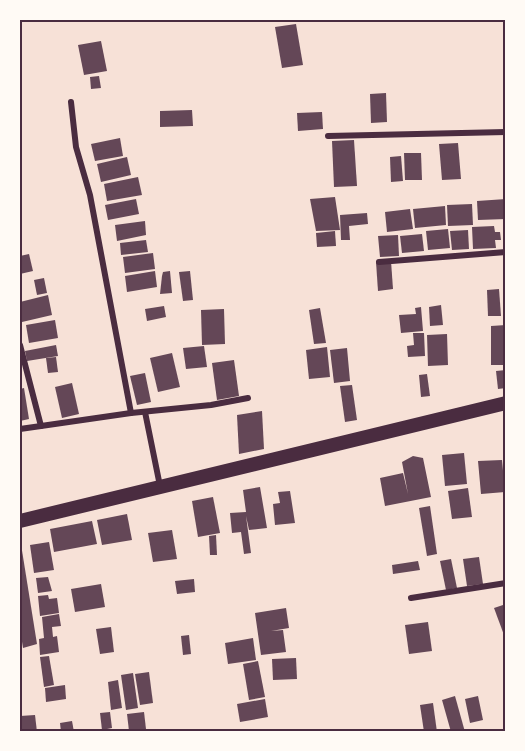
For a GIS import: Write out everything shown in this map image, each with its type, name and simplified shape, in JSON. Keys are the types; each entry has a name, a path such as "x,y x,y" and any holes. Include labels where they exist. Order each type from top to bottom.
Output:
{"main road":[{"path":"20,521 506,403"}],"street":[{"path":"71,102 76,147 90,195 131,413"},
{"path":"328,136 506,132"},
{"path":"379,262 506,252"},
{"path":"20,345 41,426"},
{"path":"20,429 131,413 211,405 248,398"},
{"path":"145,412 161,486"},
{"path":"411,598 506,583"}],"building":[{"path":"296,24 303,65 282,68 275,27"},
{"path":"101,41 107,71 84,75 78,45"},
{"path":"99,76 101,88 91,89 90,77"},
{"path":"386,93 387,122 371,123 370,94"},
{"path":"192,110 193,126 160,127 160,111"},
{"path":"322,112 323,129 298,131 297,113"},
{"path":"120,138 123,156 95,161 91,144"},
{"path":"354,140 357,186 334,187 332,141"},
{"path":"458,143 461,179 442,180 439,144"},
{"path":"404,153 421,153 422,180 405,180"},
{"path":"401,156 403,181 391,182 390,157"},
{"path":"127,157 131,175 101,182 97,164"},
{"path":"138,177 142,195 107,201 104,184"},
{"path":"335,197 340,230 316,231 310,199"},
{"path":"136,199 139,214 108,220 105,205"},
{"path":"506,199 506,219 478,220 477,201"},
{"path":"472,204 473,225 448,226 447,205"},
{"path":"445,206 446,225 415,228 413,209"},
{"path":"410,209 413,229 387,232 385,212"},
{"path":"367,213 368,224 349,226 350,240 341,240 340,215"},
{"path":"145,221 146,235 117,241 115,225"},
{"path":"494,226 495,232 500,232 501,240 495,240 496,248 473,249 472,227"},
{"path":"448,229 450,248 428,250 426,231"},
{"path":"468,230 469,249 452,250 450,231"},
{"path":"335,231 336,246 317,247 316,233"},
{"path":"422,234 424,251 402,253 400,236"},
{"path":"398,235 399,256 380,257 378,236"},
{"path":"146,240 148,252 121,255 120,243"},
{"path":"153,253 155,269 125,273 123,257"},
{"path":"29,254 33,271 20,274 20,256"},
{"path":"391,261 393,289 378,291 376,262"},
{"path":"155,271 157,287 127,292 125,276"},
{"path":"170,271 172,293 160,294 163,272"},
{"path":"190,271 193,300 183,301 179,272"},
{"path":"44,278 47,293 37,295 34,280"},
{"path":"499,289 501,316 488,316 487,290"},
{"path":"48,295 52,315 22,322 20,302"},
{"path":"441,305 443,325 430,326 429,307"},
{"path":"164,306 166,317 147,321 145,309"},
{"path":"421,307 423,331 401,333 399,315 416,314 415,308"},
{"path":"320,308 326,343 314,344 309,310"},
{"path":"224,309 225,344 202,345 201,310"},
{"path":"55,320 58,338 29,343 26,325"},
{"path":"506,325 506,365 491,365 491,326"},
{"path":"413,333 424,333 425,356 408,357 407,346 414,345"},
{"path":"447,334 448,365 428,366 427,335"},
{"path":"56,345 58,356 27,361 25,351"},
{"path":"204,346 207,367 186,369 183,348"},
{"path":"327,347 330,377 309,379 306,350"},
{"path":"347,348 350,381 334,383 330,350"},
{"path":"172,353 180,387 158,392 150,358"},
{"path":"56,357 58,372 48,373 46,358"},
{"path":"234,360 239,396 217,400 212,363"},
{"path":"506,370 506,388 498,389 496,371"},
{"path":"145,373 151,402 137,405 130,376"},
{"path":"427,374 430,396 421,397 419,375"},
{"path":"72,383 79,414 62,418 55,387"},
{"path":"352,385 357,420 345,422 340,386"},
{"path":"24,388 29,419 20,421 20,389"},
{"path":"262,411 264,449 239,454 237,415"},
{"path":"464,453 467,484 445,486 442,455"},
{"path":"413,456 423,458 431,497 385,506 380,478 403,473 408,494 402,462"},
{"path":"502,460 505,492 481,494 478,461"},
{"path":"260,487 267,528 249,530 246,516 251,553 244,554 241,532 232,533 230,513 246,512 243,490"},
{"path":"468,488 472,517 452,519 448,491"},
{"path":"290,491 295,523 275,525 273,504 280,503 278,492"},
{"path":"213,497 220,533 198,537 192,501"},
{"path":"430,506 437,554 427,556 419,508"},
{"path":"127,514 132,540 102,545 97,520"},
{"path":"92,521 97,544 54,552 50,529"},
{"path":"172,530 177,559 153,562 148,533"},
{"path":"216,535 217,555 210,555 209,536"},
{"path":"20,538 37,644 23,648 20,629"},
{"path":"49,542 54,570 34,573 30,545"},
{"path":"479,557 483,584 467,586 463,559"},
{"path":"451,559 457,588 446,590 440,561"},
{"path":"418,561 420,570 393,574 392,565"},
{"path":"48,577 52,591 38,593 36,578"},
{"path":"194,579 195,592 177,594 175,581"},
{"path":"101,584 105,607 75,612 71,589"},
{"path":"48,595 49,599 57,598 59,613 40,616 38,596"},
{"path":"506,604 506,634 504,635 494,608"},
{"path":"286,608 289,628 271,631 283,630 286,652 261,655 255,613"},
{"path":"59,614 61,626 52,627 53,637 57,636 59,652 40,655 39,639 44,638 42,617"},
{"path":"428,622 432,651 409,654 405,625"},
{"path":"111,627 114,652 100,654 96,629"},
{"path":"189,635 191,654 183,655 181,636"},
{"path":"253,638 256,660 228,664 225,643"},
{"path":"49,656 54,685 44,687 40,657"},
{"path":"296,658 297,679 273,680 272,659"},
{"path":"258,661 265,697 249,700 243,664"},
{"path":"149,672 153,703 140,705 135,674"},
{"path":"133,673 138,708 126,710 121,675"},
{"path":"118,680 122,708 111,710 108,682"},
{"path":"65,685 66,699 46,702 45,688"},
{"path":"455,696 465,732 451,732 442,700"},
{"path":"478,696 483,720 470,723 465,699"},
{"path":"265,699 268,717 240,722 237,704"},
{"path":"433,703 437,732 424,732 420,705"},
{"path":"110,712 112,728 102,730 100,713"},
{"path":"144,712 146,729 129,731 127,714"},
{"path":"35,715 37,732 20,732 20,716"},
{"path":"72,721 74,732 61,732 60,723"}]}
